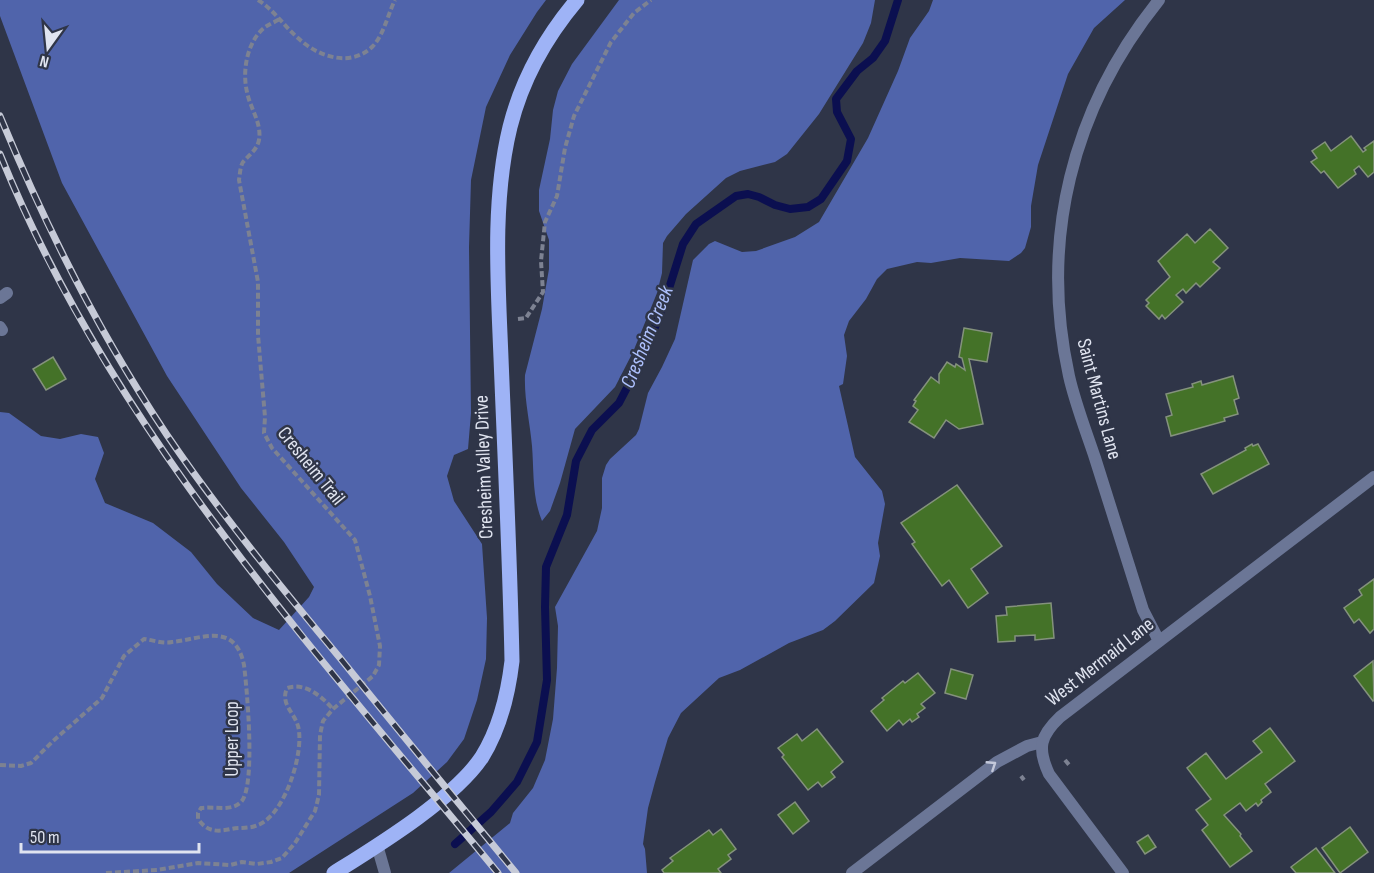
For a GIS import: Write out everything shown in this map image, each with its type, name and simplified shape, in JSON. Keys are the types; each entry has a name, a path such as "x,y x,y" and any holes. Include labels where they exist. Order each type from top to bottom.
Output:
{"main road":[{"name":"Cresheim Valley Drive","path":"334,873 427,810 469,773 492,739 506,699 512,661 500,321 499,218 505,152 511,125 528,75 551,34 577,0"}],"street":[{"name":"Saint Martins Lane","path":"1159,0 1122,53 1093,108 1080,140 1071,170 1060,231 1058,294 1060,324 1069,378 1143,610 1160,641"},
{"name":"West Mermaid Lane","path":"1042,742 1050,727 1060,717 1374,477"},
{"path":"852,873 997,762 1042,742 1043,761 1049,774 1123,873"},
{"path":"377,844 385,873"}],"path":[{"path":"258,0 313,50 331,58 346,58 372,47 379,37 394,0"},
{"path":"500,321 526,318 540,300 543,292 541,261 545,222 557,196 564,148 574,116 611,42 634,13 651,0"},
{"name":"Cresheim Trail","path":"106,873 157,870 198,863 257,864 282,858 295,843 315,811 319,795 320,735 323,722 333,709 373,676 379,665 380,646 355,540 272,448 264,433 265,417 258,335 258,282 239,180 242,164 254,151 259,141 260,129 247,92 245,74 248,53 253,40 264,28 280,19"},
{"name":"Upper Loop","path":"0,765 21,766 31,763 102,698 124,656 144,639 169,643 206,634 221,636 233,643 242,653 249,736 247,792 242,801 235,806 201,808 198,819 210,830 219,832 258,826 275,811 291,782 300,743 298,726 285,703 284,694 287,688 296,685 308,689 324,698 333,709"},
{"path":"1065,760 1070,766"}],"shaded area":[{"path":"0,0 546,0 510,55 486,107 471,180 469,247 471,413 468,449 454,455 447,476 454,501 482,544 487,618 486,659 477,700 464,739 447,762 413,793 289,873 0,873 0,412 9,413 41,436 60,439 81,434 98,437 104,453 95,479 105,503 153,523 191,552 217,584 253,618 279,630 309,597 314,587 284,542 241,488 167,376 62,183 0,16"},
{"path":"619,0 875,0 871,23 863,43 819,114 787,154 775,162 740,171 726,178 686,214 667,236 663,243 662,273 657,293 633,352 615,387 575,429 550,511 542,521 535,493 525,384 525,375 542,309 549,269 549,240 539,211 539,190 558,91 572,64"},
{"path":"933,0 1125,0 1094,28 1068,74 1038,165 1031,206 1031,227 1025,248 1021,253 1009,261 960,258 931,263 917,262 887,269 877,279 866,299 849,321 844,335 847,356 843,384 839,386 855,457 882,491 885,504 878,543 880,556 874,583 823,630 789,643 740,670 719,678 681,713 668,738 648,808 643,844 647,873 449,873 510,823 513,813 533,788 545,760 553,719 557,668 558,626 555,607 597,531 602,508 602,478 606,465 636,435 648,393 675,339 693,260 715,241 742,252 756,251 795,237 819,222 868,138 910,38 929,11"}],"building":[{"path":"1351,136 1363,152 1366,150 1364,148 1374,141 1374,172 1368,177 1359,166 1354,170 1356,174 1338,188 1324,171 1321,173 1311,162 1317,158 1312,151 1325,142 1331,151"},
{"path":"1210,229 1228,248 1213,262 1220,268 1200,287 1196,283 1186,293 1183,289 1176,295 1183,302 1165,319 1162,315 1159,319 1146,306 1149,303 1146,300 1170,277 1158,261 1187,234 1195,243"},
{"path":"964,328 992,333 987,362 969,359 983,424 959,429 946,420 934,438 909,422 918,410 913,406 916,401 914,400 931,377 939,383 939,374 947,362 955,367 956,364 965,370 962,358 959,357"},
{"path":"53,357 66,379 46,390 33,369"},
{"path":"1233,376 1239,398 1234,400 1238,414 1224,418 1225,421 1171,436 1166,417 1172,415 1166,394 1193,387 1192,384 1201,381 1202,385"},
{"path":"1252,444 1253,446 1258,444 1269,464 1213,494 1201,474 1246,450 1245,448"},
{"path":"957,485 1002,546 971,569 988,593 968,608 949,580 942,586 912,544 915,542 901,523"},
{"path":"1374,579 1374,629 1370,633 1359,619 1354,623 1344,608 1362,595 1359,590"},
{"path":"1051,603 1054,638 1035,640 1035,635 1015,636 1015,641 998,642 996,616 1007,615 1006,607"},
{"path":"1373,661 1374,700 1373,701 1354,676"},
{"path":"951,669 973,675 966,699 945,693"},
{"path":"918,673 935,693 921,704 925,708 917,714 919,717 912,722 910,719 903,725 899,720 887,731 871,711 884,700 882,698 903,681 905,683"},
{"path":"1270,728 1295,761 1265,784 1271,792 1261,800 1258,806 1256,803 1246,811 1240,803 1224,815 1252,851 1230,867 1202,830 1208,825 1196,810 1211,799 1187,768 1206,753 1226,779 1262,752 1253,741"},
{"path":"817,729 843,762 831,772 835,777 822,787 818,782 808,790 782,757 784,755 778,748 797,734 802,741"},
{"path":"795,802 809,821 793,834 778,815"},
{"path":"1350,827 1368,852 1340,873 1322,848"},
{"path":"721,829 736,849 728,855 731,859 718,869 721,873 664,873 662,870 673,861 670,858 709,830 713,835"},
{"path":"1148,835 1156,847 1145,854 1137,842"},
{"path":"1316,848 1335,873 1296,873 1291,867"}],"waterway":[{"name":"Cresheim Creek","path":"455,844 491,812 517,782 537,742 547,680 546,567 567,515 576,461 592,430 619,403 645,353 683,244 696,224 736,196 748,194 790,209 808,207 821,199 847,161 851,139 837,112 836,99 857,71 873,58 885,41 898,0"}],"railway":[{"path":"0,116 36,199 76,280 119,359 167,435 229,521 516,873"},
{"path":"0,154 45,254 98,350 157,442 221,532 288,619 498,873"}]}
